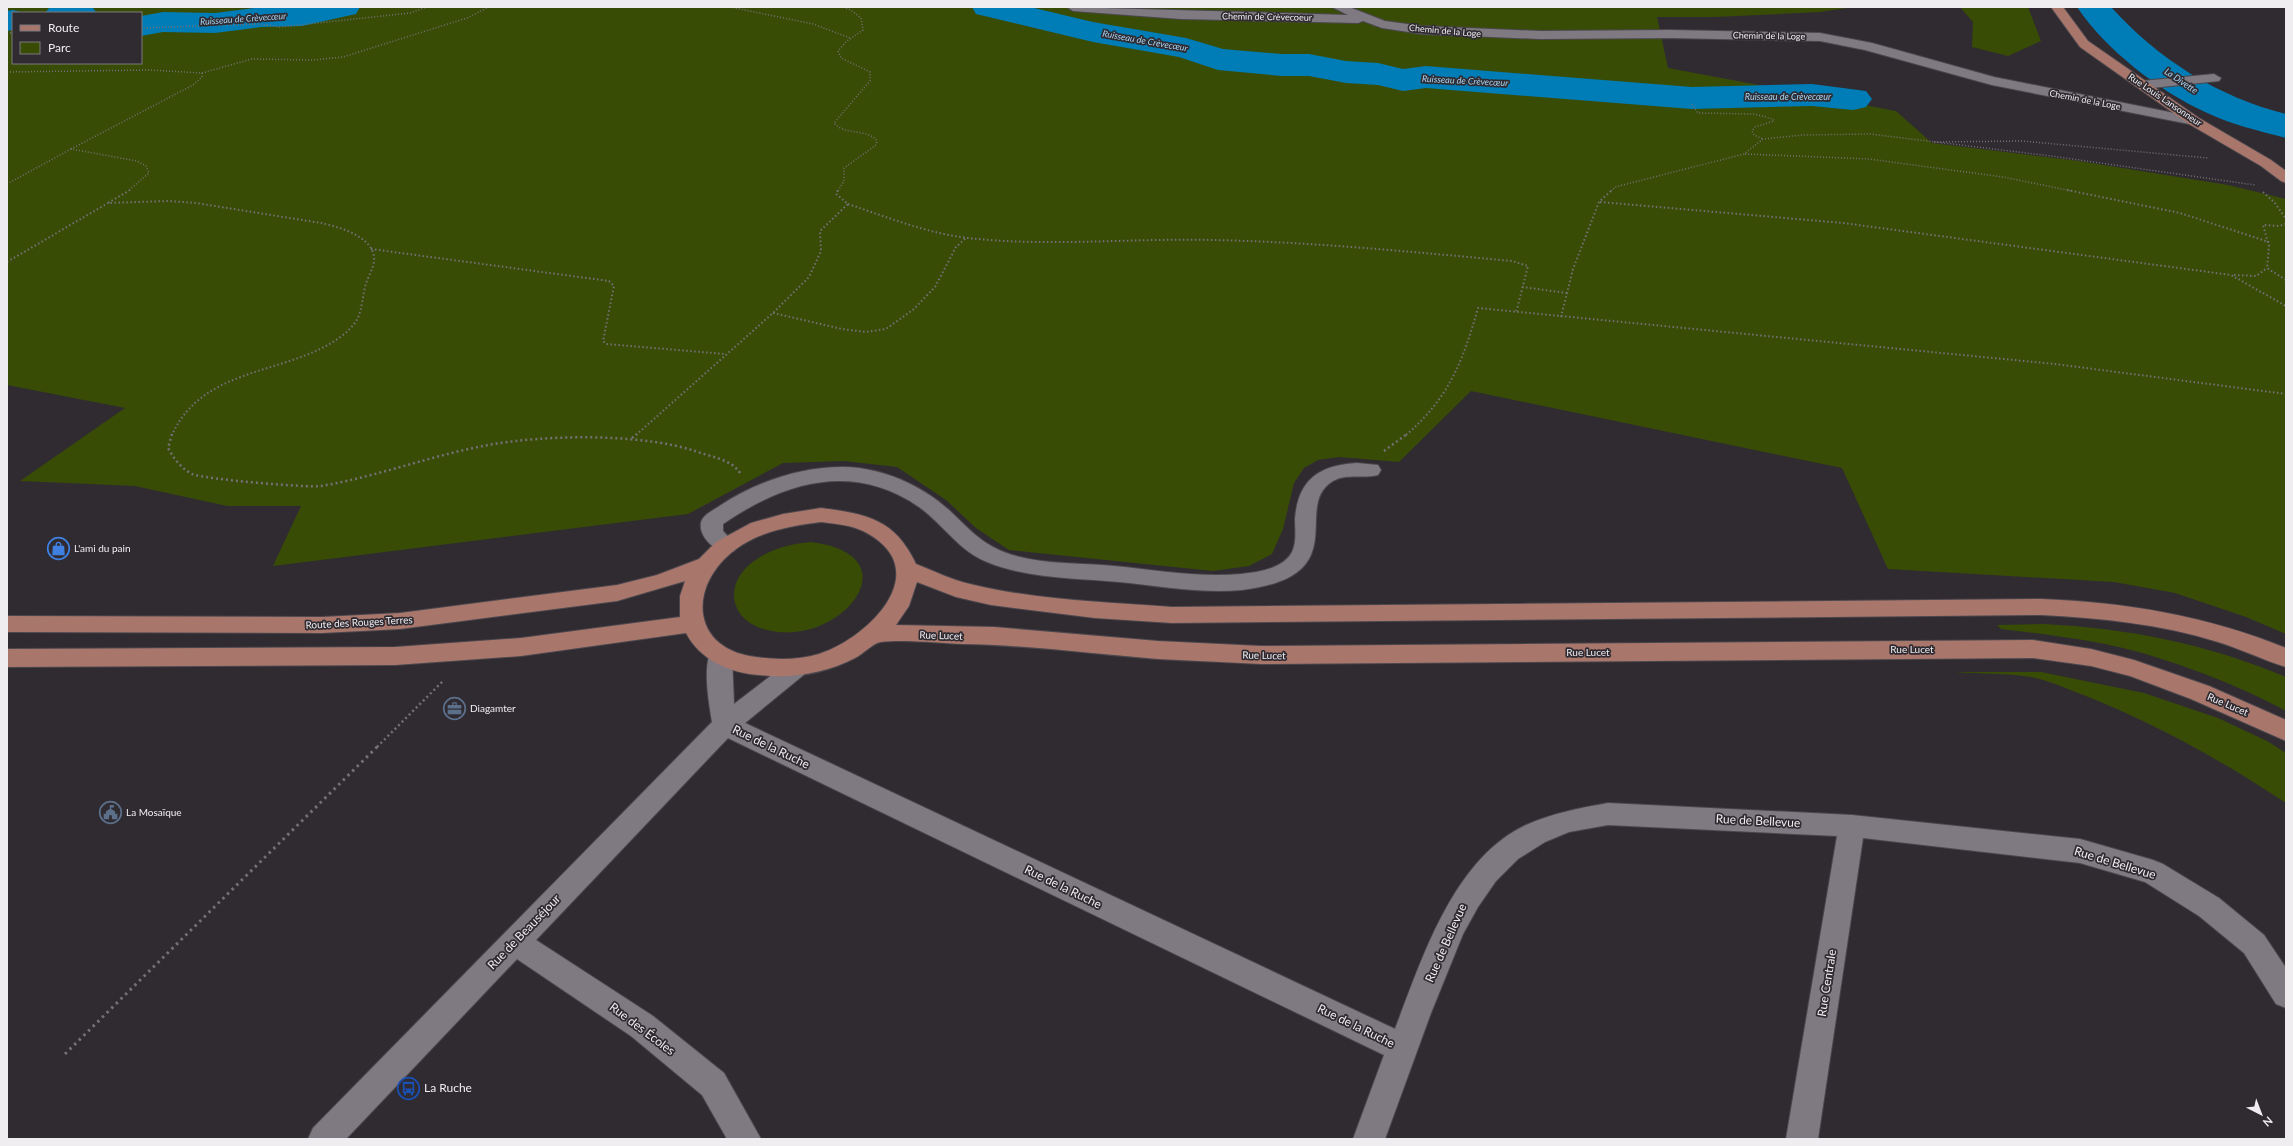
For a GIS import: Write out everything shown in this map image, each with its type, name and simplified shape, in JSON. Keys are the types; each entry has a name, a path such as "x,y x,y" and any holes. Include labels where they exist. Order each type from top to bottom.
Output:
{"main road":[{"name":"Rue Louis Lansonneur","path":"2057,7 2084,44 2194,121 2266,163 2286,178"},
{"path":"821,516 852,519 878,530 897,547 906,569 905,590 896,612 877,633 854,649 841,655 798,667 770,668 743,664 720,656 703,642 692,624 689,604 694,584 705,565 726,546 754,529 787,519 821,516"},
{"name":"Route des Rouges Terres","path":"7,624 322,625 400,621 616,593 662,581 705,565"},
{"path":"906,569 964,591 991,597 1095,610 1172,615 2041,606 2094,610 2172,622 2232,638 2286,658"},
{"path":"7,658 395,656 521,647 692,624"},
{"name":"Rue Lucet","path":"877,633 994,636 1158,650 1261,655 2032,649 2109,662 2174,681 2237,707 2286,731"}],"street":[{"name":"Chemin de Crèvecoeur","path":"1073,7 1181,15 1366,19"},
{"name":"Chemin de la Loge","path":"1338,7 1366,19 1422,30 1485,34 1670,34 1820,37 1867,46 1992,80 2194,121"},
{"path":"2142,85 2214,78"},
{"path":"726,546 713,534 712,521 755,494 776,484 806,477 849,473 864,474 889,481 916,494 941,513 976,546 993,557 1015,564 1040,568 1187,580 1242,582 1267,578 1286,569 1300,558 1305,544 1306,510 1310,496 1316,484 1326,475 1341,470 1371,470"},
{"path":"720,656 720,693 725,725"},
{"name":"Rue de Beauséjour","path":"324,1139 725,725 798,667"},
{"name":"Rue de la Ruche","path":"725,725 1402,1048"},
{"name":"Rue de Bellevue","path":"1369,1139 1402,1048 1456,916 1477,882 1503,855 1530,836 1554,825 1582,817 1608,814 1852,826 2080,851 2153,872 2209,907 2254,944 2286,994"},
{"name":"Rue Centrale","path":"1802,1139 1852,826"},
{"name":"Rue des Écoles","path":"515,942 642,1026 713,1084 745,1139"}],"path":[{"path":"142,28 258,24 280,27 410,13 427,7"},
{"path":"7,72 149,70 202,73 252,59 312,60 343,57 467,18 489,7"},
{"path":"730,7 813,24 850,38"},
{"path":"843,7 852,10 861,18 864,24 863,30 850,38 838,51 841,58 870,72 870,81 834,123 838,128 873,136 877,141 876,145 844,168 844,181 836,194 842,201 848,204 933,231 967,238 1033,242 1176,239 1264,241 1388,249 1512,261 1528,266 1516,313"},
{"path":"7,184 193,85 202,77 202,73"},
{"path":"1692,104 1698,113 1709,116 1741,113 1764,115 1773,119 1774,121 1755,127 1752,131 1754,135 1763,139 1803,135 1870,134 1921,142 2051,156 2255,185"},
{"path":"1744,154 1763,139"},
{"path":"1921,142 2022,141 2202,156 2212,159"},
{"path":"7,262 136,186 149,173 146,166 137,161 71,149"},
{"path":"1561,317 1573,269 1599,202 1615,187 1744,154 1869,159 2003,177 2180,213 2269,242"},
{"path":"2249,181 2275,203 2286,219"},
{"path":"108,203 132,204 168,201 199,203 324,224 358,236 371,249 374,257 373,266 366,283 362,311 356,323 343,334 318,350 250,372 220,386 192,404 177,421 170,435 168,448 177,464 193,474 214,478 320,486 346,481 438,455 516,441 591,438 632,439 679,446 734,464 755,494"},
{"path":"1599,202 1843,223 2252,278 2261,276 2267,268 2270,254 2269,242 2262,225 2279,226 2286,224"},
{"path":"632,439 773,313 809,277 821,251 820,231 848,204"},
{"path":"773,313 842,329 866,332 886,329 914,309 936,287 956,247 967,238"},
{"path":"371,249 609,281 614,286 603,341 606,344 726,354"},
{"path":"2267,268 2286,280"},
{"path":"2231,275 2286,306"},
{"path":"1522,287 1567,294"},
{"path":"1350,470 1376,457 1396,443 1421,422 1444,398 1461,366 1478,308 1516,313 2055,364 2286,394"},
{"path":"65,1054 140,982 432,693 470,650"}],"green space":[{"path":"7,7 1854,7 1820,12 1715,17 1657,17 1668,68 1896,111 1932,143 2079,161 2228,185 2286,199 2286,634 2246,617 2175,593 2114,582 1888,569 1842,468 1471,391 1399,462 1339,457 1318,460 1304,468 1294,483 1283,529 1272,554 1249,566 1213,571 1009,550 976,528 946,500 897,467 844,461 783,463 688,514 273,566 301,506 227,506 135,486 20,481 125,408 7,385"},
{"path":"1960,7 2028,7 2041,41 2008,56 1972,47 1973,22"},
{"path":"811,542 842,550 859,564 862,581 856,598 841,614 819,626 794,632 767,630 745,619 738,610 734,591 737,580 744,570 754,561 775,550 789,545"},
{"path":"2043,624 2105,629 2136,634 2197,647 2257,665 2286,677 2286,711 2229,684 2147,654 2112,645 2001,629 1997,625"},
{"path":"1955,672 2041,672 2144,693 2218,718 2267,741 2286,753 2286,803 2239,773 2167,733 2142,720 2091,698 2031,677"}],"waterway":[{"name":"Ruisseau de Crèvecœur","path":"142,26 163,22 215,23 261,17 302,16 344,7"},
{"name":"Ruisseau de Crèvecœur","path":"988,7 1093,32 1186,48 1218,59 1282,65 1309,65 1346,72 1378,74 1403,80 1426,77 1692,98 1812,95 1853,99"},
{"name":"La Divette","path":"2093,7 2118,34 2134,48 2184,86 2225,108 2286,126"},
{"name":"Ruisseau de Crèvecœur","path":"7,21 12,20"}],"place":[{"name":"L'ami du pain","path":"59,548"},
{"name":"Diagamter","path":"455,708"},
{"name":"La Mosaïque","path":"111,812"},
{"name":"La Ruche","path":"408,1088"}]}
